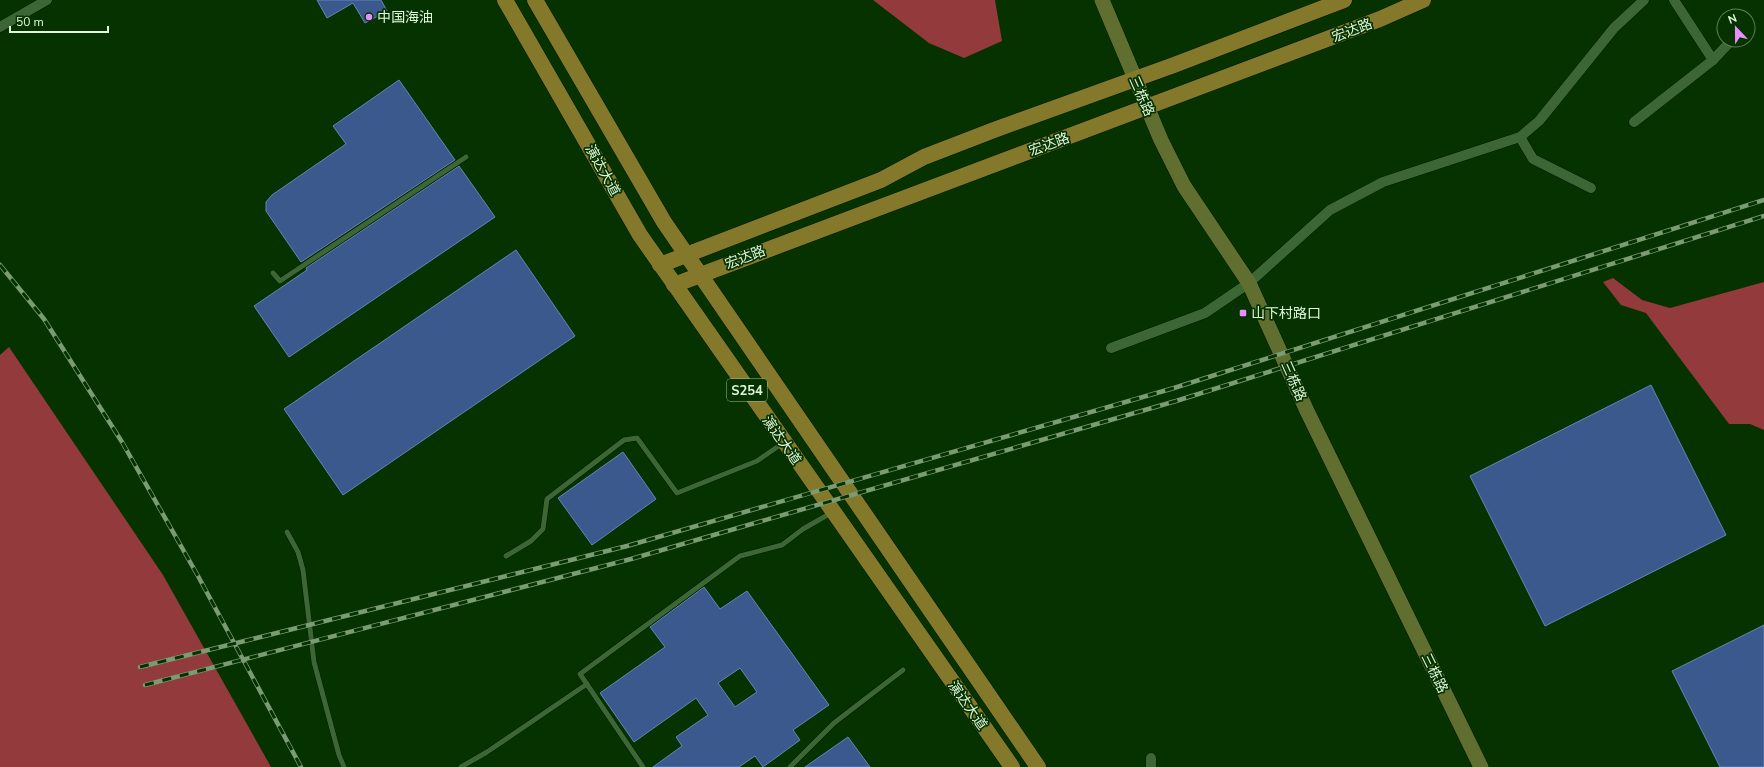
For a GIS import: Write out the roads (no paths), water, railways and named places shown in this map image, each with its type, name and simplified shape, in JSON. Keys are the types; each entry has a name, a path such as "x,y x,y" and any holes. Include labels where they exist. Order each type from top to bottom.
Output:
{"main road":[{"name":"演达大道","path":"505,0 640,235 1012,767"},
{"name":"演达大道","path":"535,0 664,222 1038,767"},
{"name":"三栋路","path":"1102,0 1147,107 1184,186 1249,283 1311,417 1481,767"},
{"name":"宏达路","path":"660,265 881,180 938,152 1344,0"},
{"name":"宏达路","path":"674,285 1373,22 1423,0"}],"street":[{"path":"0,27 47,0"},
{"path":"1111,348 1205,313 1249,283 1330,210 1383,182 1520,138 1539,121 1614,28 1644,0"},
{"path":"1674,0 1713,60"},
{"path":"1634,122 1713,60 1724,48"},
{"path":"1520,138 1533,159 1591,188"}],"lane":[{"path":"273,273 280,281 466,156"},
{"path":"506,556 531,541 543,529 547,499 624,440 637,438 677,493 757,461 784,443"},
{"path":"644,767 580,674 740,556 782,545 803,529 833,512"},
{"path":"287,532 298,552 303,570 314,662 339,755 344,767"},
{"path":"790,767 834,723 903,670"},
{"path":"461,767 487,752 587,684"}],"railway":[{"path":"140,667 627,546 1174,388 1764,200"},
{"path":"145,685 631,559 1176,401 1764,216"},
{"path":"0,265 44,319 122,442 198,576 301,767"}],"place":[{"name":"中国海油","path":"369,17"},
{"name":"山下村路口","path":"1243,313"}]}
